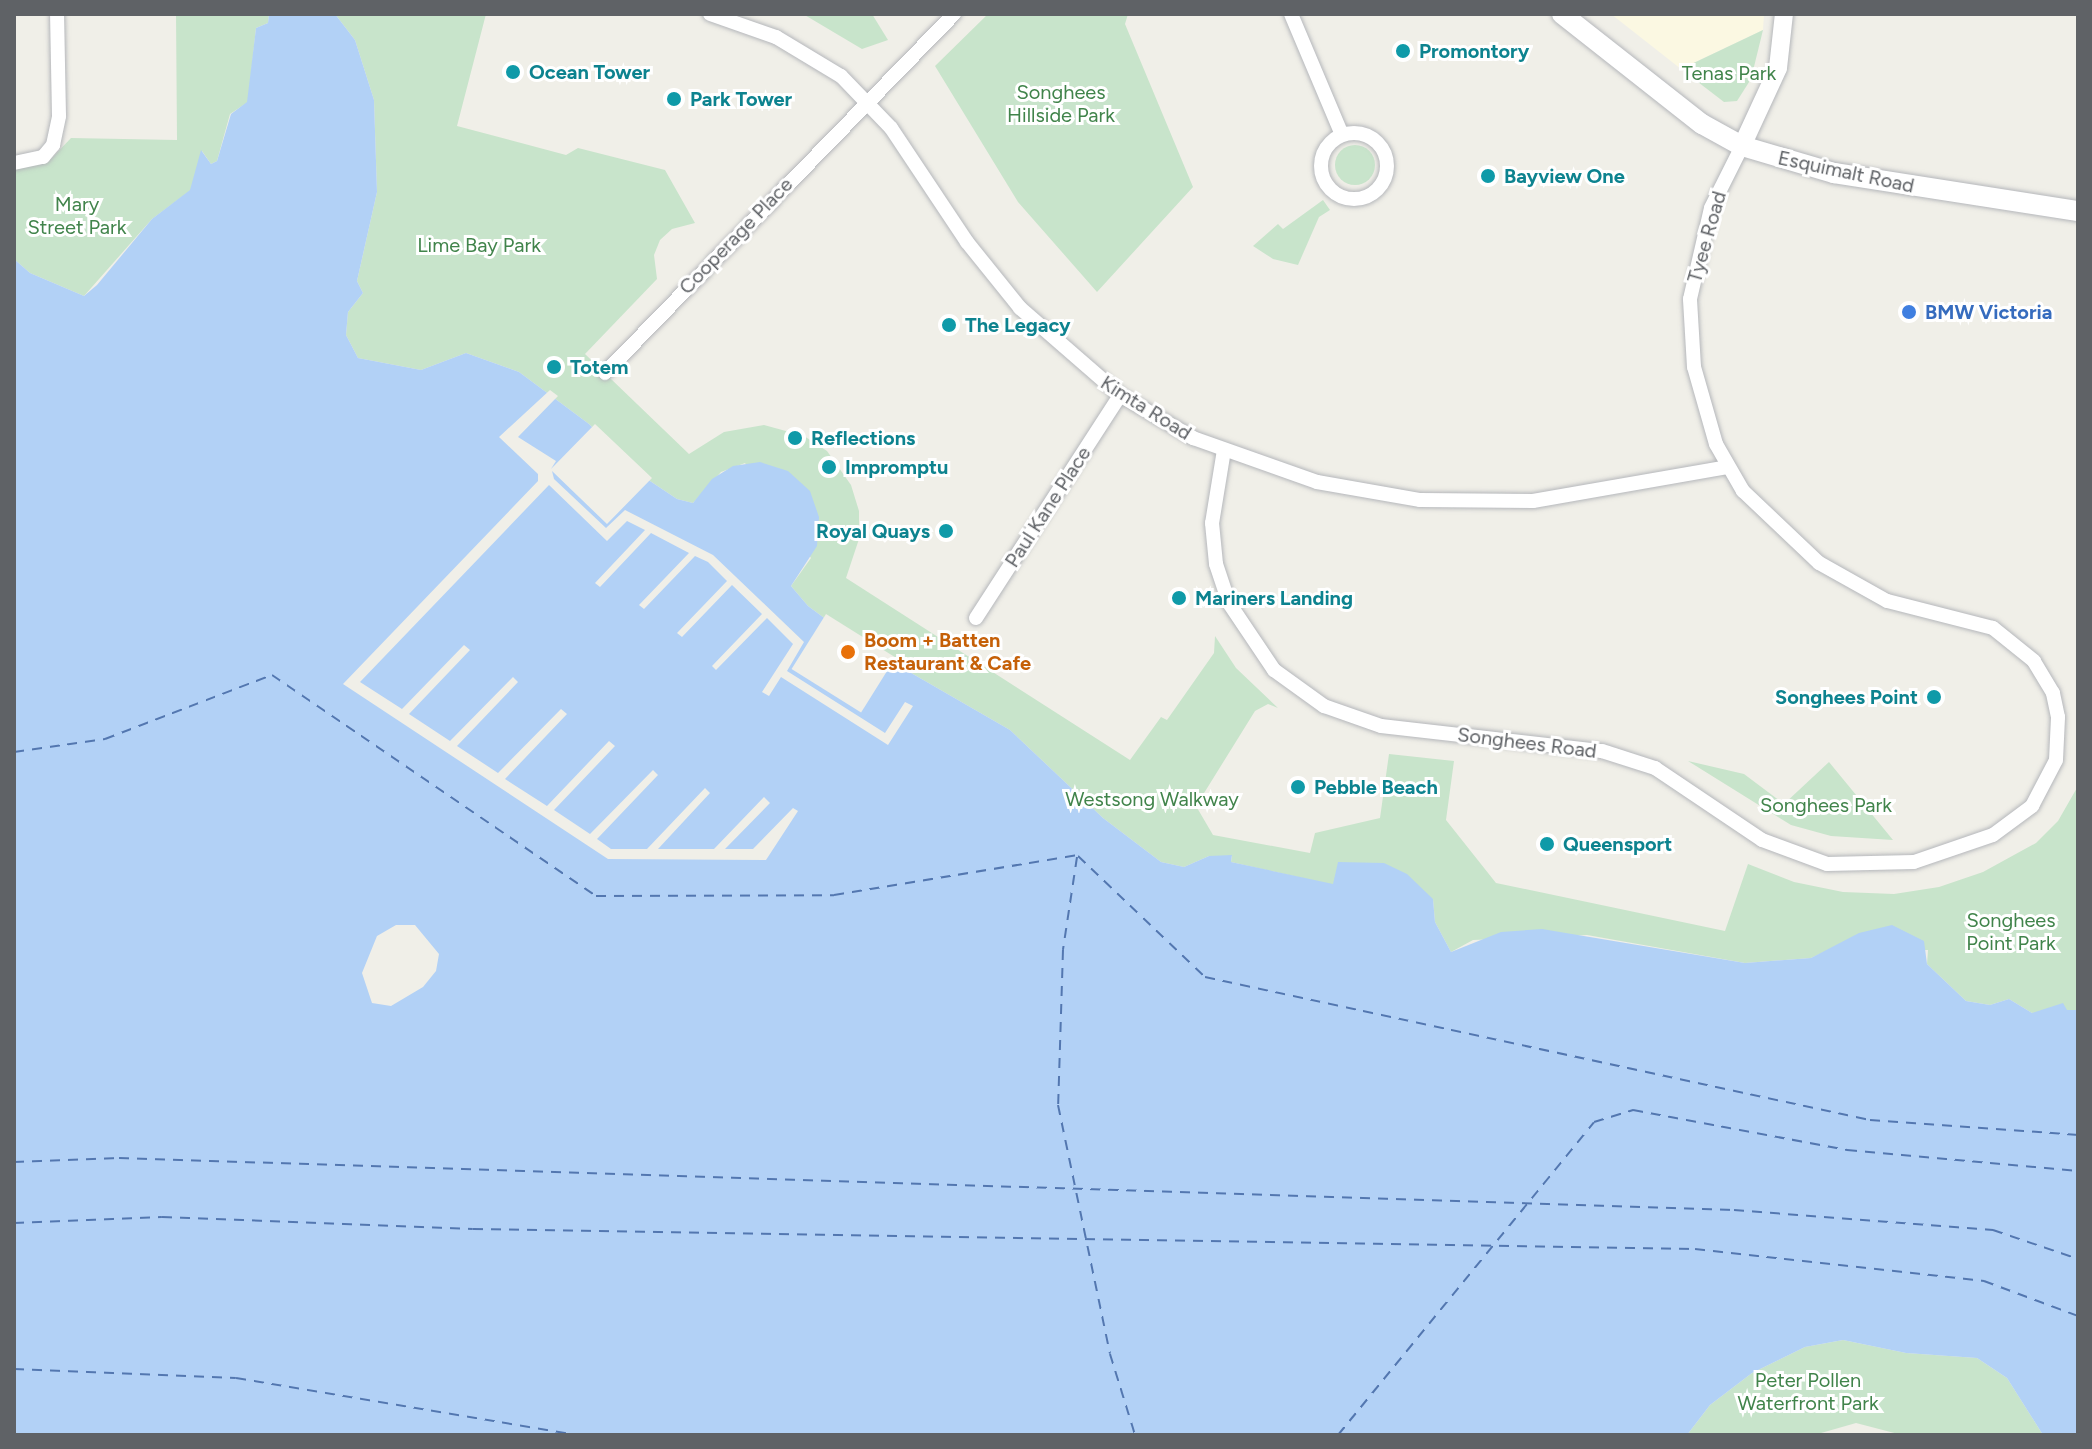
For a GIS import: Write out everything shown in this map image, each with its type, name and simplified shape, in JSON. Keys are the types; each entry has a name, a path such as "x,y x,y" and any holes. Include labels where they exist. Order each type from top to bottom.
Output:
{"main road":[{"name":"Esquimalt Road","path":"1562,14 1702,124 1742,146 1834,173 2078,211"}],"street":[{"path":"14,163 43,157 53,145 59,116 57,14"},
{"name":"Kimta Road","path":"710,14 776,37 811,56 867,100 992,275 1051,339 1120,395 1224,450 1368,494 1479,503 1583,495 1727,467"},
{"name":"Cooperage Place","path":"605,373 867,100 954,14"},
{"path":"1291,14 1342,135"},
{"name":"Tyee Road","path":"1727,467 1694,367 1690,299 1711,208 1778,68 1784,14"},
{"path":"1342,135 1365,135 1383,149 1383,182 1366,197 1334,191 1322,172 1326,150 1342,135"},
{"name":"Paul Kane Place","path":"976,618 1120,395"},
{"name":"Songhees Road","path":"1224,450 1212,523 1216,564 1229,603 1274,670 1324,706 1381,726 1602,751 1655,768 1749,833 1783,851 1827,864 1875,866 1943,855 2014,822 2046,786 2056,760 2058,717 2053,693 2034,661 1993,628 1910,609 1840,577 1764,515 1727,467"}],"shaded area":[{"path":"1611,14 1764,14 1763,30 1681,69"}],"green space":[{"name":"Mary Street Park","path":"176,14 269,14 268,23 256,28 248,102 230,114 217,161 211,164 202,151 191,190 152,219 84,296 30,273 14,259 14,169 51,159 71,138 177,140"},
{"path":"335,14 486,14 457,126 566,155 578,148 665,170 695,223 672,229 660,240 654,255 657,279 585,354 689,454 724,432 764,425 804,436 827,451 851,485 859,511 859,539 846,578 1130,760 1161,717 1167,720 1214,653 1215,636 1236,668 1278,708 1268,704 1255,711 1196,806 1213,835 1310,853 1315,833 1380,818 1389,754 1454,761 1446,820 1496,883 1725,931 1748,864 1794,882 1843,892 1894,894 1939,887 1983,872 2036,843 2058,821 2078,786 2078,1010 2032,1013 2009,999 1990,1005 1966,1001 1927,964 1928,950 1830,949 1811,958 1745,963 1587,935 1473,940 1451,952 1435,922 1433,899 1333,885 1231,862 1232,856 1209,856 1184,867 1161,862 1103,818 1010,730 854,640 808,606 791,586 811,558 745,463 721,472 693,503 677,499 638,473 589,424 519,372 466,353 421,370 358,358 346,335 348,312 363,293 357,281 377,192 374,100 355,40"},
{"path":"803,14 872,14 888,40 862,49"},
{"name":"Songhees Hillside Park","path":"988,14 1128,14 1125,24 1193,187 1097,292 1018,202 935,66"},
{"name":"Tenas Park","path":"1763,30 1751,79 1737,101 1724,102 1681,69"},
{"path":"1355,145 1369,151 1375,165 1369,179 1355,185 1341,179 1335,165 1341,151"},
{"path":"1323,200 1330,210 1319,217 1298,265 1273,259 1253,246 1278,224 1283,229"},
{"name":"Songhees Park","path":"1688,761 1744,774 1784,804 1829,762 1893,840 1831,836 1791,825"},
{"name":"Peter Pollen Waterfront Park","path":"1843,1340 1906,1353 1977,1358 2007,1378 2043,1435 1902,1435 1856,1423 1814,1435 1687,1435 1710,1405 1752,1373 1805,1347"}],"water":[{"path":"269,14 335,14 355,40 374,100 377,192 357,281 363,293 348,312 346,335 358,358 421,370 466,353 519,372 589,424 638,473 677,499 693,503 712,479 733,466 760,462 788,471 810,491 819,517 817,546 791,586 808,606 854,640 1010,730 1103,818 1161,862 1184,867 1209,856 1232,855 1231,862 1333,884 1338,862 1384,863 1407,874 1433,899 1435,922 1451,952 1501,932 1542,929 1745,963 1811,958 1859,933 1892,925 1924,941 1927,964 1966,1001 1990,1005 2009,999 2032,1013 2063,1003 2067,1010 2078,1010 2078,1435 2043,1435 2007,1378 1977,1358 1906,1353 1843,1340 1805,1347 1752,1373 1710,1405 1687,1435 14,1435 14,259 30,273 84,296 97,285 152,219 190,190 201,150 211,164 217,161 231,114 247,102 256,28 268,23","holes":["396,925 415,925 439,954 436,971 423,987 391,1006 372,1003 362,973 377,936"]}],"pier":[{"path":"550,390 558,396 518,437 556,461 551,469 595,424 652,478 607,524 552,471 554,479 606,528 625,510 713,555 804,642 787,671 885,733 905,702 913,706 888,745 781,677 769,696 762,692 793,644 767,618 716,670 712,666 762,614 732,585 682,637 677,633 727,581 708,562 695,556 644,609 639,605 689,553 651,533 600,587 595,583 645,530 627,521 607,541 549,485 360,682 402,709 464,645 470,650 409,714 450,741 513,677 518,682 457,746 498,773 561,709 567,714 505,779 547,806 609,741 615,746 554,810 590,834 653,770 658,775 597,839 611,849 647,849 705,788 710,793 658,849 714,849 764,797 770,803 725,849 753,849 793,808 798,811 766,860 608,859 343,684 538,481 538,474 499,437"},
{"path":"826,614 896,657 861,713 792,669"}],"ferry route":[{"path":"14,752 105,739 272,675 596,896 834,895 1078,855"},
{"path":"1078,856 1205,977 1870,1120 2078,1135"},
{"path":"1077,857 1063,950 1058,1105 1110,1354 1135,1435"},
{"path":"1338,1435 1594,1122 1633,1110 1847,1150 2078,1171"},
{"path":"14,1162 119,1158 1734,1210 1993,1230 2078,1259"},
{"path":"14,1223 162,1217 473,1229 1695,1249 1984,1281 2078,1316"},
{"path":"14,1369 236,1378 578,1435"}],"place":[{"name":"Promontory","path":"1403,51"},
{"name":"Ocean Tower","path":"513,72"},
{"name":"Park Tower","path":"674,99"},
{"name":"Bayview One","path":"1488,176"},
{"name":"BMW Victoria","path":"1909,312"},
{"name":"The Legacy","path":"949,325"},
{"name":"Totem","path":"554,367"},
{"name":"Reflections","path":"795,438"},
{"name":"Impromptu","path":"829,467"},
{"name":"Royal Quays","path":"946,531"},
{"name":"Mariners Landing","path":"1179,598"},
{"name":"Boom + Batten Restaurant & Cafe","path":"848,652"},
{"name":"Songhees Point","path":"1934,697"},
{"name":"Pebble Beach","path":"1298,787"},
{"name":"Queensport","path":"1547,844"}],"park label":[{"name":"Lime Bay Park","path":"479,245"},
{"name":"Westsong Walkway","path":"1152,799"},
{"name":"Songhees Point Park","path":"2011,932"}]}
